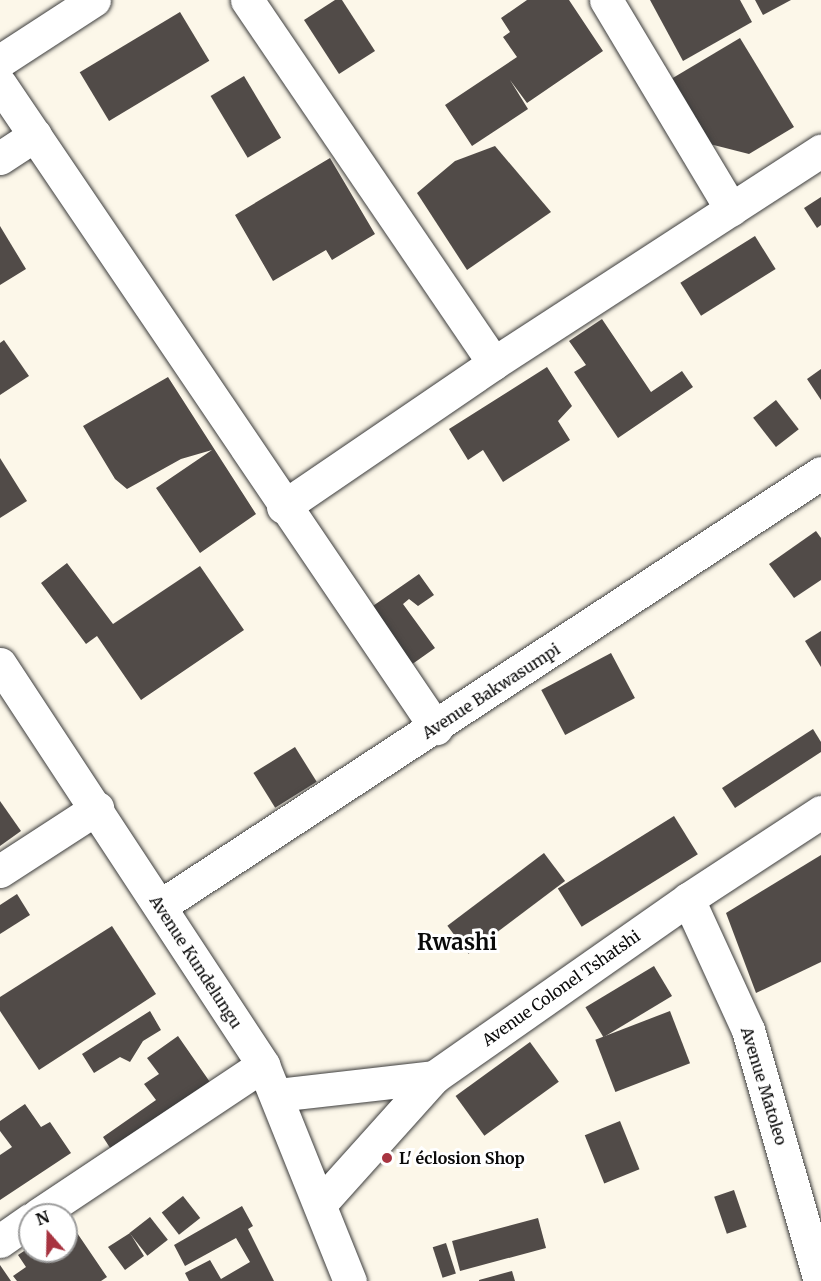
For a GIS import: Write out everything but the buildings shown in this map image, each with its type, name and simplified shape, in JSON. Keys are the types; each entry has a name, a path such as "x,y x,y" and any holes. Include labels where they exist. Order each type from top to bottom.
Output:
{"street":[{"path":"0,61 94,0"},
{"path":"247,0 494,363"},
{"path":"606,0 731,209"},
{"path":"0,84 283,507 436,728"},
{"path":"0,158 35,135"},
{"path":"283,507 494,363 821,151"},
{"name":"Avenue Bakwasumpi","path":"160,906 436,728 821,473"},
{"name":"Avenue Kundelungu","path":"0,664 97,808 262,1065 277,1095 350,1281"},
{"path":"0,871 97,808"},
{"name":"Avenue Colonel Tshatshi","path":"277,1095 434,1077 688,899 821,812"},
{"name":"Avenue Matoleo","path":"688,899 748,1030 820,1281"},
{"path":"56,1203 262,1065"},
{"path":"321,1203 434,1077"},
{"path":"0,1240 18,1228"}],"place":[{"name":"L' éclosion Shop","path":"387,1158"}],"district":[{"name":"Rwashi","path":"457,943"}]}
